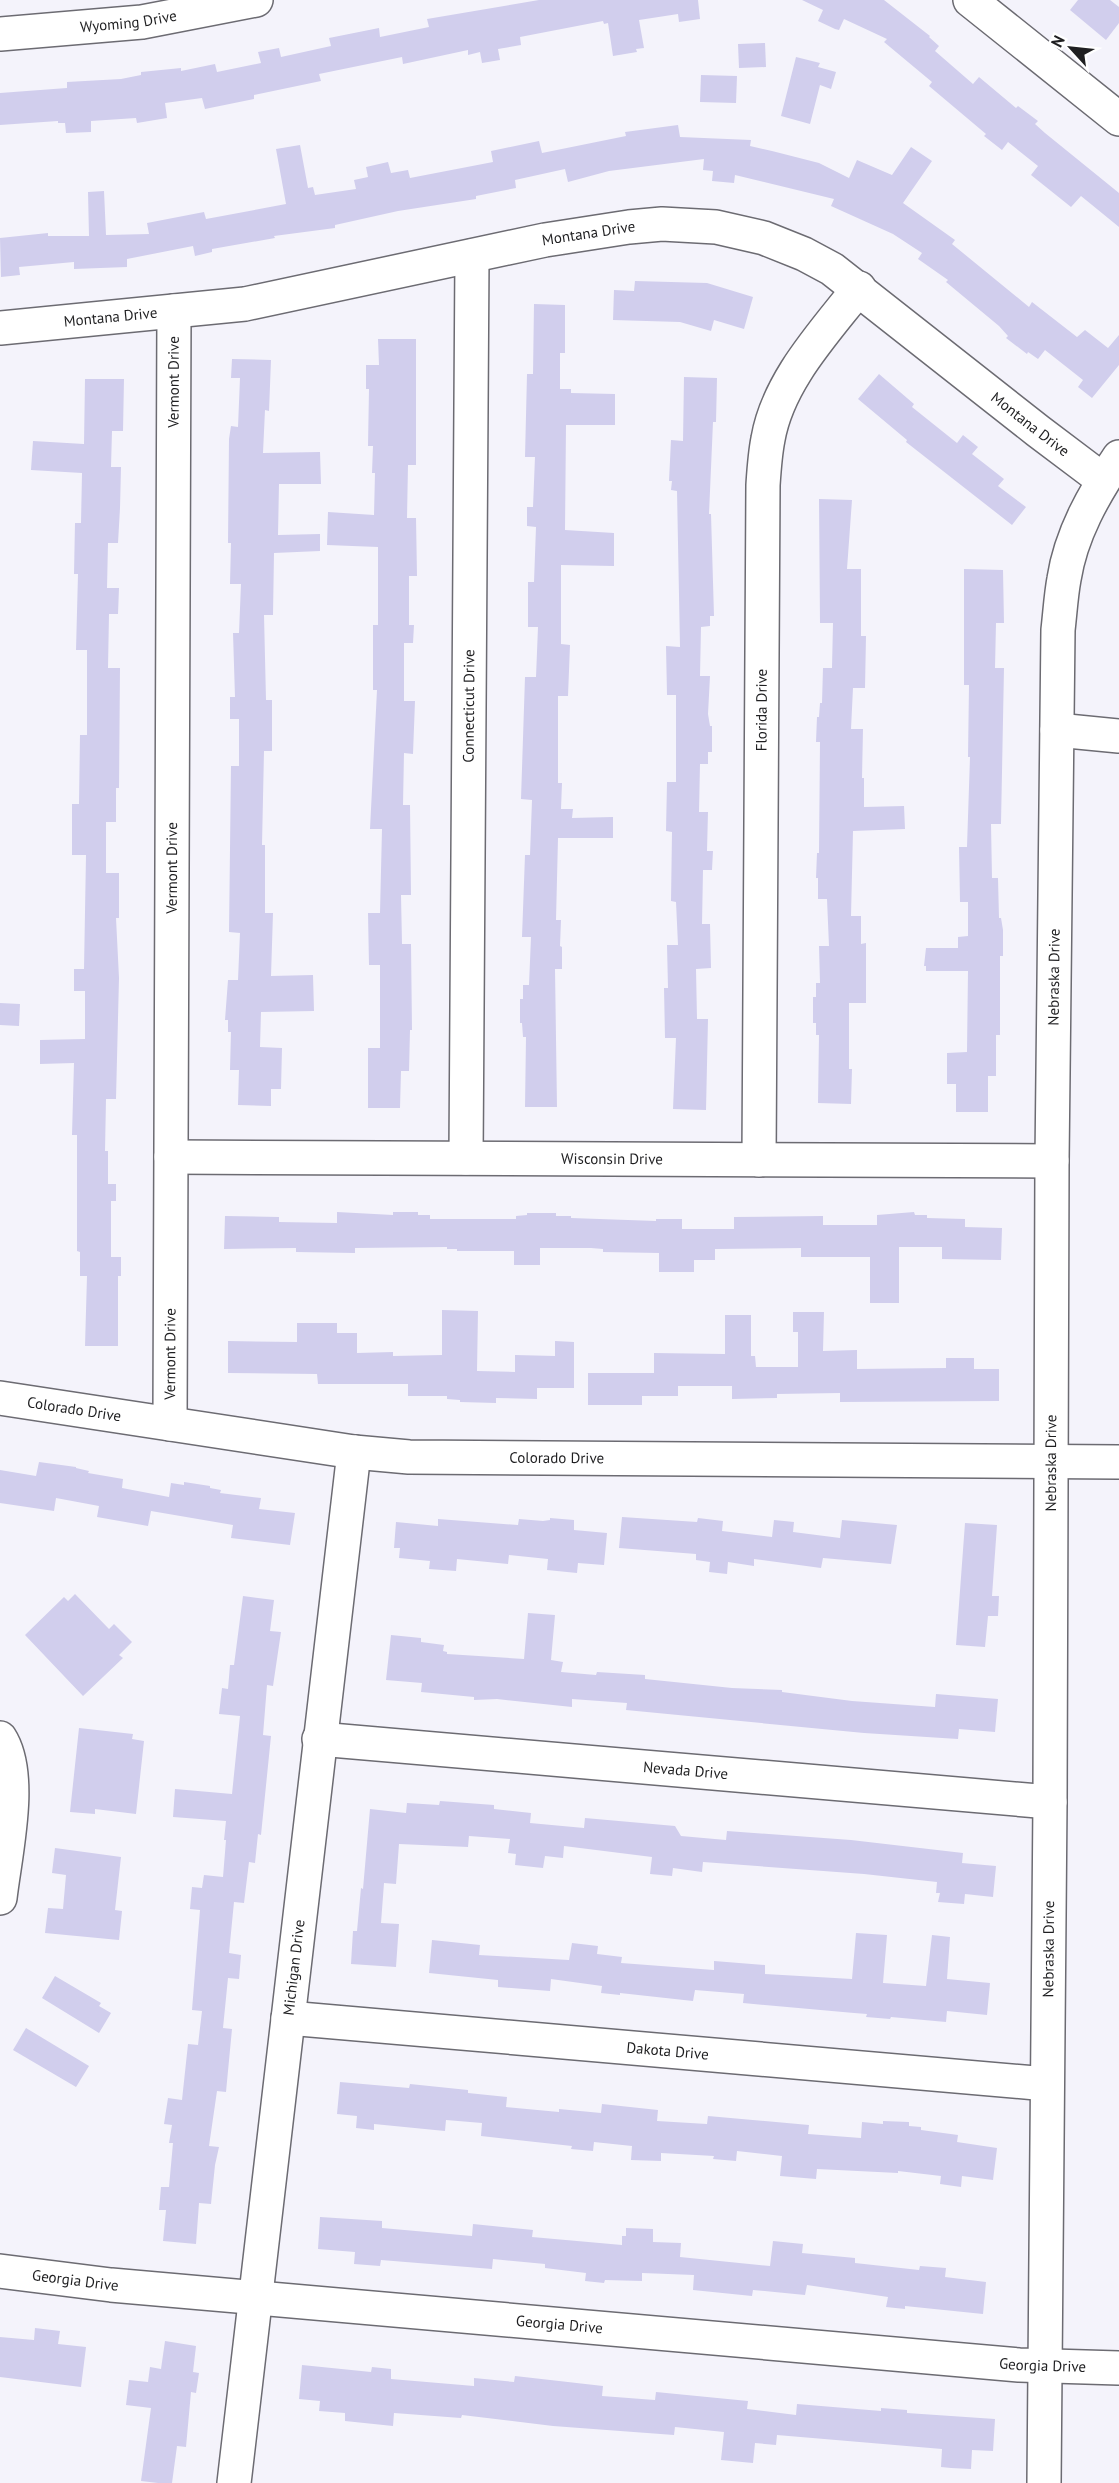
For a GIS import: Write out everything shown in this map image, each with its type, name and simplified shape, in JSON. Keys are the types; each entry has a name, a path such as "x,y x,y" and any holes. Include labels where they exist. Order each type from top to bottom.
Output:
{"street":[{"name":"Wyoming Drive","path":"0,34 142,22 256,0"},
{"path":"970,0 1119,119"},
{"name":"Montana Drive","path":"0,328 245,303 544,240 629,227 694,225 716,227 764,238 804,254 832,269 1038,431 1111,468"},
{"name":"Connecticut Drive","path":"466,1158 472,256"},
{"name":"Florida Drive","path":"759,1160 763,485 768,437 783,394 807,354 859,288"},
{"name":"Vermont Drive","path":"170,1424 174,311"},
{"name":"Nebraska Drive","path":"1044,2483 1050,1802 1052,1161 1058,630 1064,577 1079,526 1111,468"},
{"path":"1057,730 1119,736"},
{"name":"Wisconsin Drive","path":"171,1157 1052,1161"},
{"name":"Colorado Drive","path":"0,1398 354,1452 409,1457 1119,1461"},
{"name":"Michigan Drive","path":"234,2483 354,1452"},
{"path":"0,1738 11,1764 13,1786 0,1898"},
{"name":"Nevada Drive","path":"319,1739 1050,1802"},
{"name":"Dakota Drive","path":"288,2018 1047,2084"},
{"name":"Georgia Drive","path":"0,2271 111,2284 1045,2368 1119,2368"}],"building":[{"path":"539,0 698,0 700,19 679,22 678,14 639,20 644,48 636,49 637,52 613,56 608,23 604,24 603,21 520,37 521,45 498,49 500,60 482,63 480,52 468,55 468,50 403,64 402,57 319,74 321,81 254,95 254,99 205,109 202,98 165,103 167,118 137,123 136,118 91,121 91,132 66,133 65,123 58,123 58,121 0,125 0,93 67,88 67,82 121,79 141,75 141,72 181,68 181,71 215,64 217,72 261,63 258,52 279,48 281,57 331,46 329,38 379,28 380,37 429,27 427,19"},
{"path":"802,0 884,0 930,36 939,46 935,51 973,84 979,77 1016,108 1018,106 1038,121 1035,124 1045,133 1119,193 1119,227 1081,196 1071,207 1031,175 1038,166 1008,142 1002,150 984,136 986,134 929,86 932,82 884,42 887,39 844,19 839,30 835,29 818,21 823,10"},
{"path":"1078,0 1110,0 1119,7 1119,23 1106,40 1070,10"},
{"path":"765,43 766,67 739,68 738,44"},
{"path":"796,57 820,63 818,67 836,72 831,89 820,85 810,124 781,116"},
{"path":"701,75 737,76 736,103 700,102"},
{"path":"678,125 680,137 751,140 750,146 819,163 849,178 857,160 892,175 911,147 932,161 903,203 955,240 952,244 1029,307 1032,302 1077,337 1085,330 1108,348 1119,335 1119,365 1092,398 1078,387 1083,380 1045,350 1038,359 1028,352 1027,354 1006,338 1008,336 999,326 946,282 948,280 918,259 922,253 893,234 831,206 834,199 735,175 734,183 712,181 713,171 703,170 704,159 609,171 568,182 565,169 515,180 516,188 476,196 476,199 398,211 335,225 335,228 274,236 275,238 212,249 212,252 195,256 193,246 127,259 127,267 74,269 74,262 19,267 20,275 1,277 0,238 48,233 48,236 89,236 88,192 104,191 106,235 149,234 147,223 204,212 206,219 286,204 276,149 300,145 308,188 313,187 315,195 356,189 354,180 368,177 366,167 388,162 391,173 408,170 410,178 493,162 491,151 539,141 542,153 626,136 625,132"},
{"path":"635,281 707,283 753,297 744,329 714,320 711,331 680,322 613,320 614,290 634,291"},
{"path":"534,304 565,305 565,353 560,353 560,389 571,389 571,393 615,394 615,425 566,425 565,530 614,533 614,566 561,565 561,644 570,645 568,696 558,696 558,783 562,783 561,809 573,809 572,818 613,817 613,838 558,838 556,920 561,920 562,969 555,969 557,1107 525,1107 526,1037 523,1037 522,1023 520,1023 520,999 523,999 523,985 529,985 531,937 522,937 525,855 530,855 532,800 521,799 525,677 536,677 538,627 528,627 528,582 534,582 536,527 527,526 527,507 533,507 535,457 525,457 527,374 533,374"},
{"path":"378,339 416,339 416,465 408,465 407,518 416,518 417,576 409,576 409,625 414,625 413,643 404,643 404,701 415,701 413,754 404,753 403,805 410,805 411,895 401,895 402,944 411,944 412,1030 410,1030 409,1071 401,1071 400,1108 368,1108 368,1048 380,1048 380,965 369,965 368,913 380,913 382,829 370,829 377,690 373,690 373,625 378,625 378,547 327,545 328,512 374,515 375,473 372,473 373,446 368,446 369,389 366,389 366,365 379,365"},
{"path":"232,359 271,360 269,411 265,410 263,453 320,452 321,484 279,484 278,535 320,534 320,551 274,553 273,615 264,615 266,700 272,700 272,751 264,751 262,845 265,845 265,913 273,913 271,976 313,975 314,1011 261,1012 260,1047 282,1048 281,1089 271,1089 271,1106 238,1105 239,1070 230,1070 231,1032 228,1032 228,1020 225,1020 228,980 238,980 240,933 229,932 231,766 239,766 239,719 230,719 230,697 235,697 233,633 239,633 241,584 230,584 231,543 228,543 229,439 231,426 238,427 240,378 231,378"},
{"path":"879,374 914,404 912,407 957,443 963,435 978,447 972,454 1004,479 998,486 1026,507 1012,525 906,442 907,440 858,399"},
{"path":"684,377 717,378 709,514 711,514 714,616 710,616 710,626 701,627 700,676 710,676 708,714 710,726 712,726 712,752 708,752 708,764 700,764 699,812 708,812 707,851 713,851 712,870 703,870 702,924 710,924 711,968 696,969 697,1019 708,1019 706,1110 673,1109 676,1038 665,1038 664,988 668,988 667,945 678,945 676,902 671,901 672,832 666,831 667,782 676,782 676,695 667,695 666,646 680,647 677,491 671,490 672,481 669,481 671,440 683,441"},
{"path":"85,379 124,379 123,431 112,431 111,467 121,467 120,508 118,543 108,543 107,588 119,588 118,614 109,614 108,668 120,668 119,788 116,788 116,822 106,822 106,873 119,873 119,918 116,918 119,978 116,1099 106,1099 105,1151 108,1151 108,1184 116,1184 116,1201 111,1201 111,1257 121,1257 121,1276 118,1276 118,1346 85,1346 87,1276 80,1276 80,1252 77,1251 77,1135 72,1135 74,1063 40,1064 40,1040 85,1039 85,991 74,991 74,969 84,969 86,855 72,855 72,804 79,804 80,735 87,735 87,650 76,650 78,574 74,574 75,523 81,523 82,473 31,470 33,441 84,444"},
{"path":"819,499 852,500 847,569 861,569 861,636 866,636 865,688 853,688 851,729 863,729 864,807 904,806 905,829 853,831 851,916 861,916 861,944 866,943 866,1003 849,1003 851,1104 818,1103 819,1035 816,1035 816,1023 813,1023 813,997 816,997 816,983 820,983 819,946 829,946 827,899 818,899 818,878 816,878 817,853 819,853 820,742 816,742 817,717 819,717 820,703 822,703 823,668 832,668 833,623 820,623"},
{"path":"964,569 1003,570 1004,623 996,623 995,668 1004,668 1001,824 991,824 992,878 998,878 1003,956 1000,956 1000,1035 996,1035 996,1076 988,1076 988,1112 956,1112 956,1084 947,1084 947,1053 967,1052 968,971 926,971 926,966 924,966 926,948 958,948 958,937 968,936 968,902 960,902 959,847 967,847 970,757 968,757 969,685 964,685"},
{"path":"0,1003 20,1004 19,1026 0,1025"},
{"path":"337,1212 393,1215 393,1212 418,1212 418,1215 430,1215 430,1219 516,1219 516,1216 527,1215 527,1213 556,1213 556,1216 571,1216 571,1218 656,1221 656,1219 682,1219 682,1229 734,1229 734,1217 823,1216 823,1225 877,1225 877,1215 914,1212 915,1215 927,1215 927,1218 965,1219 965,1227 1002,1228 1001,1260 942,1259 942,1247 899,1247 899,1303 870,1303 870,1257 801,1257 801,1248 715,1249 715,1260 694,1260 694,1272 659,1272 659,1253 603,1252 603,1249 591,1248 540,1248 540,1265 514,1265 514,1251 457,1251 457,1249 447,1249 447,1247 355,1248 355,1253 296,1252 296,1248 224,1249 225,1216 279,1217 279,1222 337,1223"},
{"path":"442,1310 478,1311 477,1371 515,1372 515,1355 555,1356 555,1341 574,1342 574,1388 537,1388 537,1399 496,1398 496,1403 460,1402 460,1400 447,1399 447,1396 408,1396 408,1384 318,1384 317,1374 228,1373 228,1341 297,1342 297,1323 337,1323 337,1333 357,1333 357,1353 393,1352 393,1356 442,1355"},
{"path":"793,1312 824,1312 823,1351 857,1350 857,1369 946,1368 946,1358 974,1358 974,1369 999,1369 999,1401 840,1402 840,1393 777,1394 777,1398 732,1399 732,1386 678,1386 678,1396 642,1396 642,1405 588,1405 588,1373 654,1373 654,1353 725,1354 725,1315 751,1315 751,1356 755,1356 756,1367 798,1367 798,1332 793,1332"},
{"path":"39,1462 76,1467 89,1471 88,1473 123,1479 122,1488 169,1497 171,1483 184,1485 184,1482 210,1486 210,1488 221,1490 220,1493 261,1498 259,1509 295,1513 290,1545 231,1538 233,1525 151,1511 148,1526 97,1517 99,1506 56,1498 54,1511 0,1503 0,1470 36,1476"},
{"path":"622,1517 697,1522 698,1518 723,1521 722,1531 772,1537 774,1520 794,1522 793,1532 840,1538 842,1520 897,1525 891,1564 823,1558 821,1568 754,1559 754,1566 728,1562 727,1574 709,1572 710,1562 696,1560 696,1554 619,1548"},
{"path":"550,1518 574,1520 574,1530 607,1533 604,1565 578,1563 577,1573 547,1570 548,1559 509,1555 508,1564 457,1559 456,1571 429,1569 430,1561 399,1558 400,1548 394,1548 396,1522 438,1526 438,1519 518,1525 519,1519 543,1521 550,1520"},
{"path":"965,1523 997,1525 992,1596 999,1596 998,1616 988,1616 985,1647 956,1645"},
{"path":"75,1594 109,1629 114,1624 132,1642 119,1655 123,1658 83,1696 25,1635 64,1597 68,1601"},
{"path":"243,1596 274,1600 270,1631 281,1632 273,1686 267,1685 263,1735 271,1736 261,1835 258,1834 255,1863 249,1862 244,1903 234,1902 229,1953 241,1955 239,1979 228,1978 223,2028 232,2029 226,2092 217,2091 209,2146 219,2147 211,2204 199,2203 196,2244 163,2241 166,2210 159,2210 161,2187 169,2187 173,2143 169,2143 172,2125 164,2124 168,2098 182,2100 188,2044 198,2045 202,2011 192,2010 200,1910 190,1909 192,1887 202,1888 204,1875 223,1877 226,1840 224,1840 226,1821 173,1817 175,1789 232,1794 240,1716 219,1714 222,1688 228,1689 230,1665 234,1665"},
{"path":"528,1613 555,1615 551,1660 563,1662 561,1672 645,1675 645,1679 732,1688 782,1690 782,1692 852,1701 935,1707 936,1694 998,1699 995,1732 959,1729 958,1739 864,1733 626,1710 627,1703 572,1699 572,1707 497,1699 474,1700 474,1697 421,1692 422,1683 386,1680 391,1635 421,1638 421,1642 444,1645 443,1651 447,1654 524,1659"},
{"path":"79,1728 133,1734 132,1739 144,1741 136,1814 95,1809 95,1814 70,1812"},
{"path":"440,1801 494,1805 494,1809 531,1813 530,1823 584,1828 585,1818 675,1826 681,1836 726,1840 727,1831 851,1840 963,1853 962,1863 996,1866 993,1897 965,1894 964,1904 938,1902 940,1893 936,1893 937,1882 703,1862 702,1872 673,1868 672,1876 650,1874 652,1857 564,1846 563,1858 545,1856 543,1868 515,1865 516,1854 508,1853 510,1839 469,1836 468,1847 399,1844 396,1884 384,1883 381,1923 399,1924 396,1967 351,1964 353,1931 357,1931 361,1888 363,1889 370,1809 406,1813 407,1803 439,1805"},
{"path":"55,1848 121,1857 115,1910 122,1911 119,1940 45,1933 48,1908 63,1909 66,1875 52,1873"},
{"path":"856,1933 887,1935 883,1983 926,1986 932,1935 950,1937 947,1979 990,1983 987,2015 947,2011 946,2022 891,2017 890,2019 866,2017 867,2014 743,2003 744,1994 695,1990 693,2001 601,1993 602,1986 551,1979 550,1991 498,1987 498,1980 429,1973 432,1940 480,1945 479,1955 569,1960 572,1943 598,1946 597,1954 622,1957 621,1963 714,1970 714,1961 765,1965 765,1974 852,1979"},
{"path":"55,1976 101,2003 99,2006 111,2013 99,2033 42,1998"},
{"path":"26,2028 89,2066 76,2087 13,2050"},
{"path":"340,2082 409,2088 410,2084 468,2090 468,2093 507,2097 506,2107 559,2112 559,2109 601,2113 602,2104 658,2110 657,2121 707,2124 708,2116 809,2125 808,2134 861,2138 862,2122 883,2124 883,2121 909,2122 909,2126 921,2127 921,2130 958,2135 957,2142 997,2148 993,2180 962,2176 961,2187 940,2184 941,2176 898,2171 898,2173 817,2169 816,2179 780,2176 782,2156 737,2151 736,2161 713,2159 714,2156 661,2153 661,2161 631,2160 632,2146 594,2142 593,2151 571,2149 572,2146 481,2136 482,2123 446,2120 445,2131 374,2124 374,2130 356,2128 357,2116 337,2114"},
{"path":"320,2217 382,2221 382,2228 472,2236 473,2224 533,2230 532,2237 622,2245 622,2236 626,2236 626,2228 653,2229 653,2242 681,2243 680,2257 770,2266 773,2241 803,2244 802,2253 855,2258 855,2263 919,2270 920,2266 946,2268 945,2277 986,2282 983,2314 905,2306 905,2309 886,2307 888,2297 807,2285 805,2295 753,2290 752,2296 693,2290 694,2275 642,2273 642,2281 605,2280 604,2283 585,2281 586,2273 545,2268 545,2264 493,2259 492,2269 381,2260 380,2266 354,2264 355,2252 318,2249"},
{"path":"35,2328 60,2331 58,2344 86,2347 81,2387 0,2377 0,2337 34,2340"},
{"path":"165,2341 196,2346 193,2372 199,2373 196,2393 191,2392 186,2447 177,2446 172,2483 158,2483 141,2481 151,2408 126,2405 129,2380 148,2382 150,2367 161,2369"},
{"path":"302,2365 371,2372 372,2367 391,2369 391,2379 474,2386 474,2378 514,2382 515,2376 603,2386 602,2396 655,2400 656,2392 748,2401 747,2409 796,2415 797,2404 881,2411 881,2408 907,2410 907,2413 995,2419 993,2451 972,2450 971,2469 951,2468 941,2467 942,2449 777,2435 776,2445 755,2443 753,2463 721,2460 724,2432 675,2427 674,2435 553,2426 462,2415 461,2418 394,2413 393,2426 345,2421 345,2413 319,2411 320,2401 299,2399"}]}
